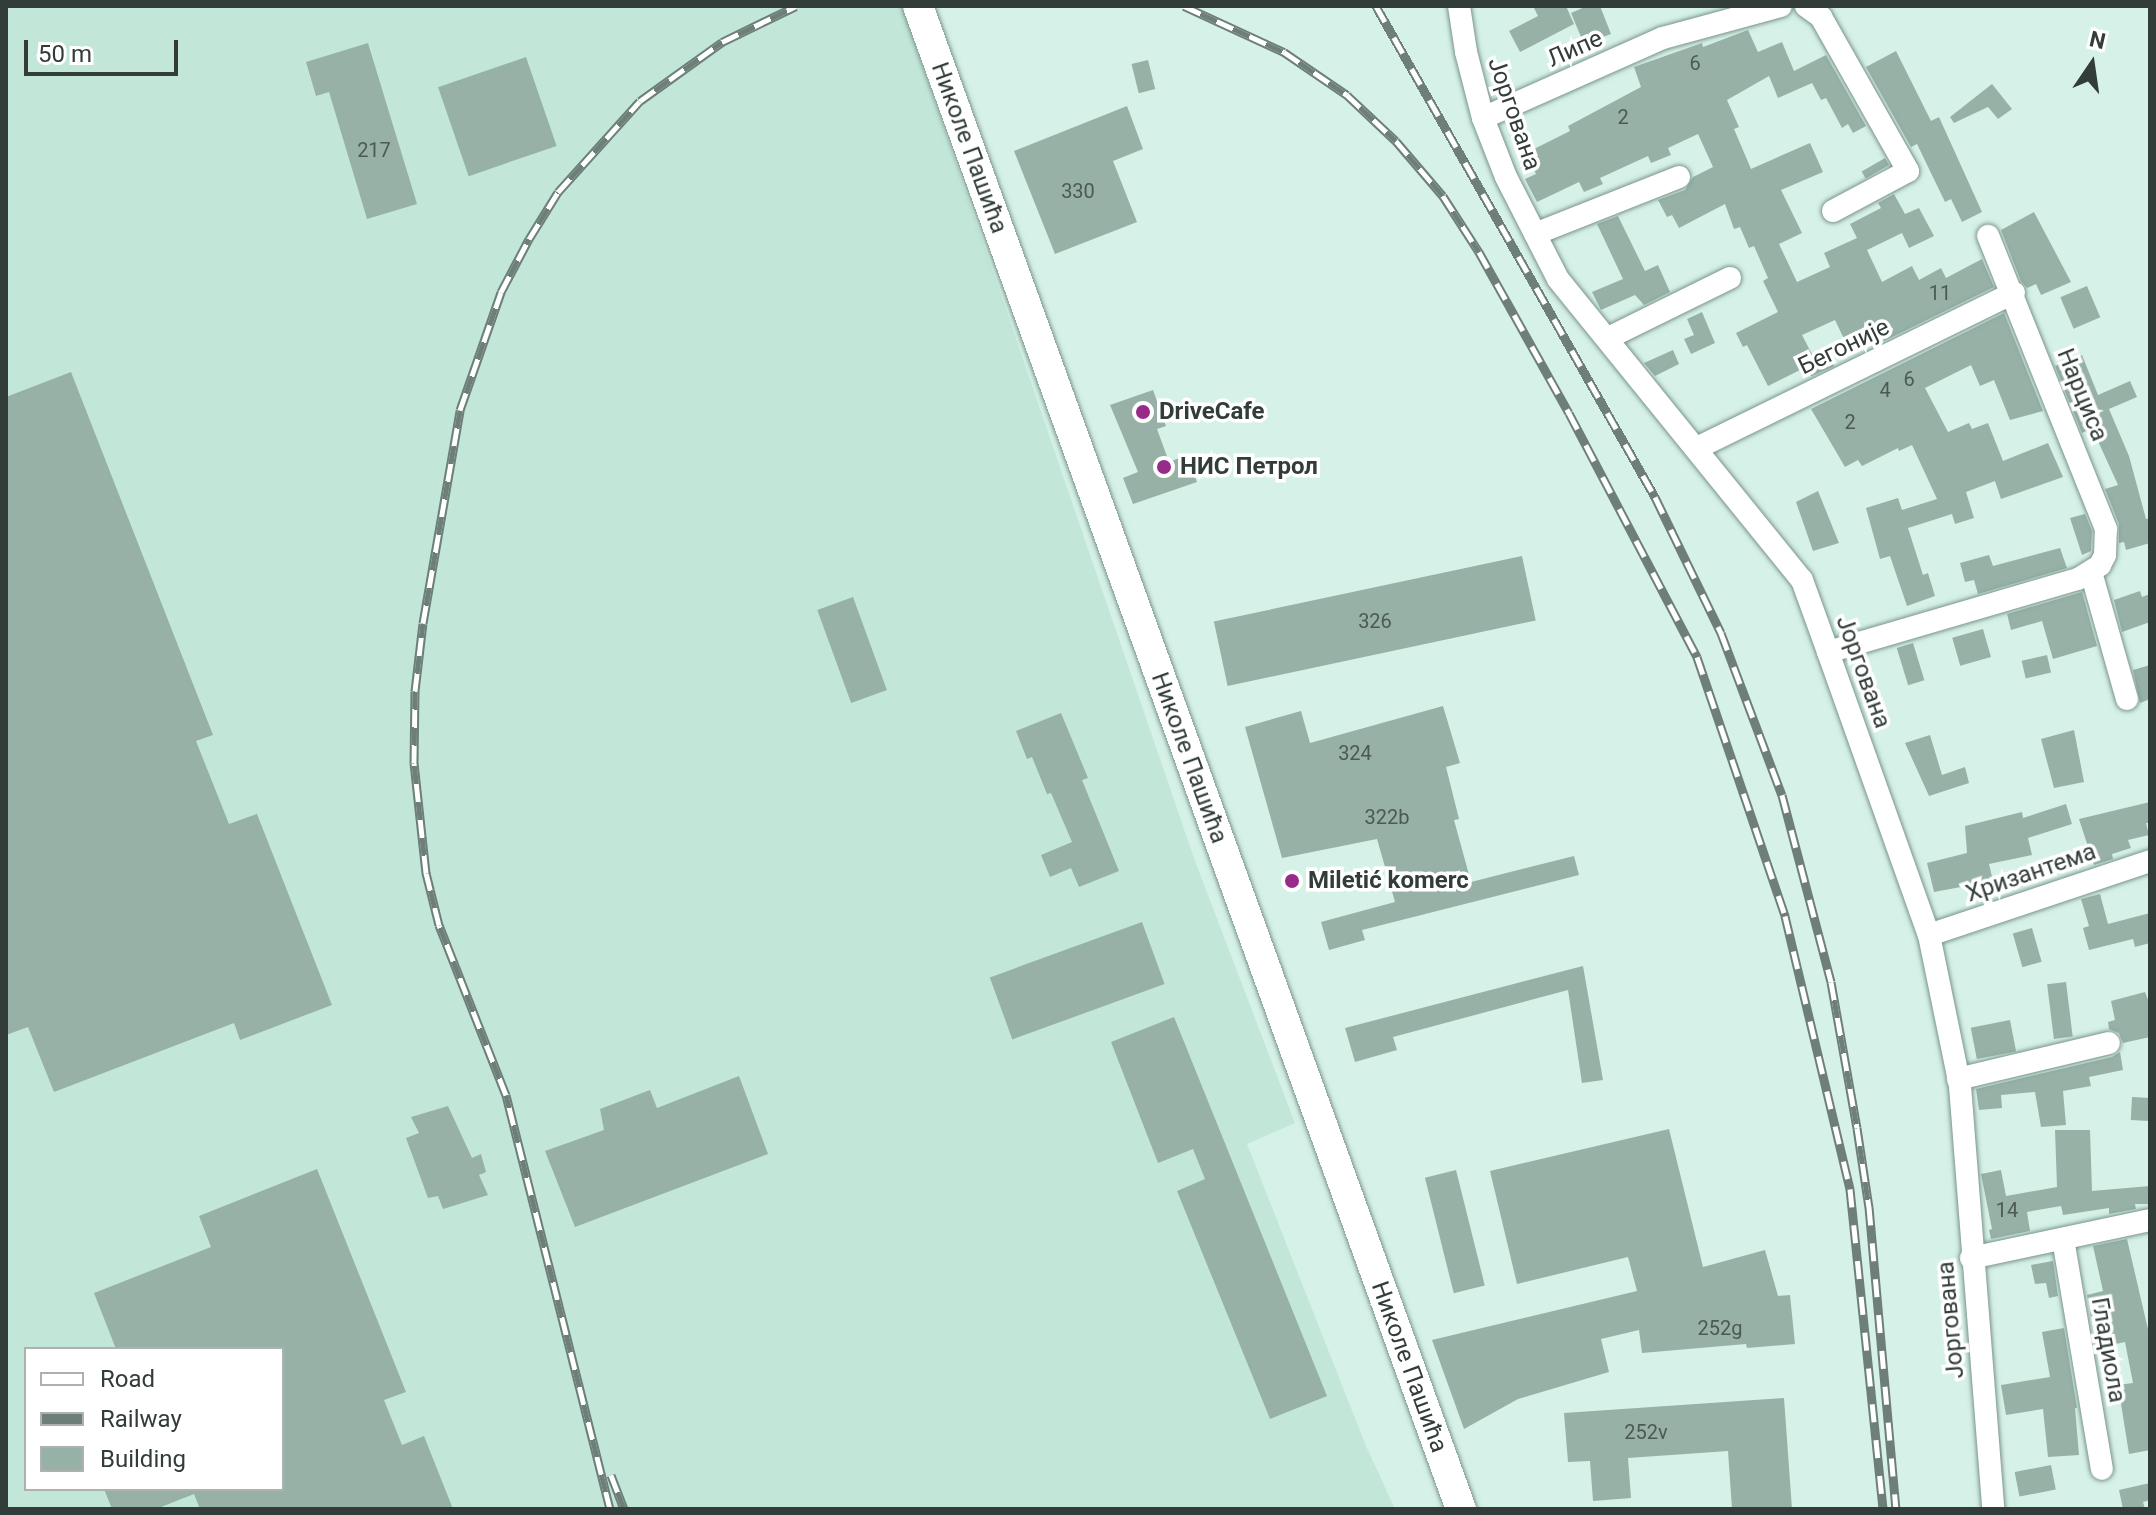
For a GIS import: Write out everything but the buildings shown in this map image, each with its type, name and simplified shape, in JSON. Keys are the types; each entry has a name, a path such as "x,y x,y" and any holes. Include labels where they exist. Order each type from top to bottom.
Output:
{"main road":[{"name":"Николе Пашића","path":"918,6 1461,1509"}],"street":[{"name":"Јоргована","path":"1459,6 1466,52 1483,118 1506,177 1558,279 1802,580 1929,935 1958,1079 1993,1509"},
{"name":"Липе","path":"1483,118 1663,38 1781,6"},
{"path":"1806,6 1821,17 1908,171 1833,211"},
{"path":"1535,234 1679,177"},
{"name":"Нарциса","path":"1988,236 2014,293 2106,529 2105,555 2091,572"},
{"path":"1608,338 1730,278"},
{"name":"Бегоније","path":"1697,448 2014,293"},
{"path":"1828,652 2091,572 2127,699"},
{"name":"Хризантема","path":"1929,935 2150,861"},
{"path":"1958,1079 2109,1043"},
{"path":"1971,1258 2150,1220"},
{"name":"Гладиола","path":"2063,1239 2102,1469"}],"shaded area":[{"path":"6,6 902,6 1195,861 1295,1123 1247,1144 1366,1446 1395,1509 6,1509"}],"railway":[{"path":"610,1509 506,1095 439,925 426,873 414,763 415,691 423,623 460,410 501,292 529,239 558,192 640,101 722,42 796,6"},
{"path":"1184,6 1284,52 1347,95 1396,141 1443,196 1479,252 1569,413 1697,657 1785,916 1850,1189 1883,1509"},
{"path":"1376,6 1655,497 1721,633 1782,795 1831,982 1857,1128 1869,1207 1896,1509"},
{"path":"611,1475 624,1509"}],"place":[{"name":"DriveCafe","path":"1143,412"},
{"name":"НИС Петрол","path":"1164,467"},
{"name":"Miletić komerc","path":"1292,881"}]}
